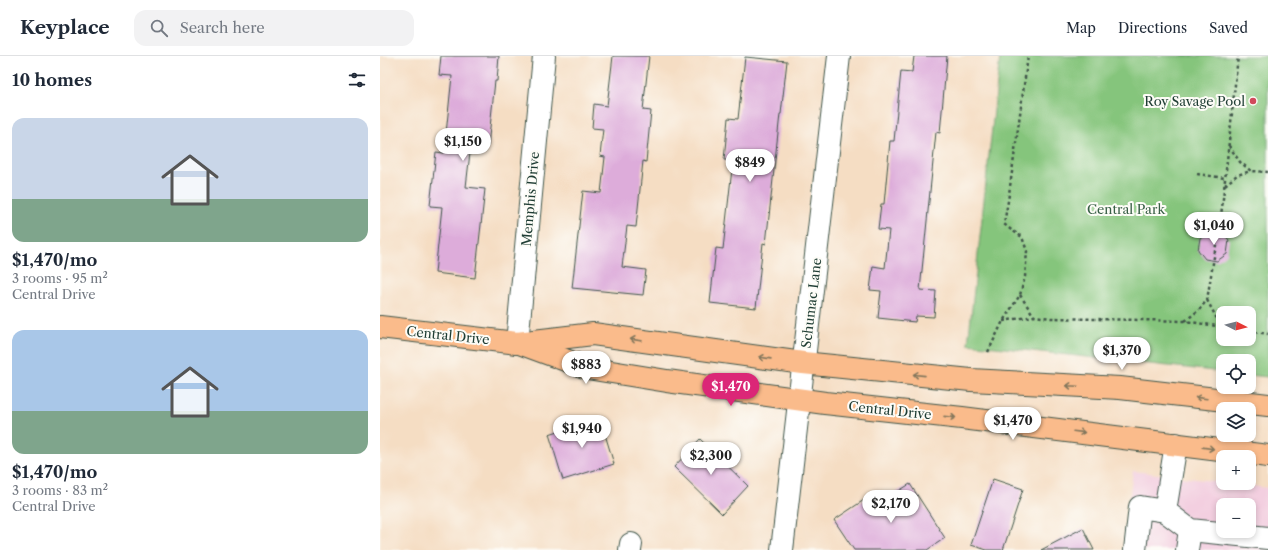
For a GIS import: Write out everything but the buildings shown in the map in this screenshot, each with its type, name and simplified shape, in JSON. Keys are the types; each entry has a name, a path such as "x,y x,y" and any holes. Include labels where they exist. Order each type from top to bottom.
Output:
{"main road":[{"name":"Central Drive","path":"380,327 517,343 587,368 667,381 800,399 1268,456"},
{"name":"Central Drive","path":"517,343 592,334 803,363 971,380 1120,388 1268,405"}],"street":[{"name":"Memphis Drive","path":"517,343 544,56"},
{"name":"Schumac Lane","path":"782,550 839,56"},
{"path":"1165,511 1176,444"},
{"path":"1135,550 1140,508 1165,511 1189,540 1268,538"}],"path":[{"path":"988,352 1003,321 1020,295 1025,277 1027,251 1022,236 1004,224 1028,56"},
{"path":"1185,321 1199,310 1207,300 1225,185 1238,56"},
{"path":"1229,146 1240,162 1251,171"},
{"path":"1225,185 1237,175 1251,171 1268,172"},
{"path":"1197,174 1225,178"},
{"path":"1020,295 1034,316"},
{"path":"1207,300 1216,317"},
{"path":"1003,321 1034,316 1051,318 1185,321 1216,325"},
{"path":"1256,332 1268,334"}],"shaded area":[{"path":"1133,471 1216,481 1216,490 1256,490 1256,486 1268,488 1268,550 1123,550"}],"green space":[{"name":"Central Park","path":"1000,56 1268,56 1268,377 1256,376 1256,354 1216,354 1216,371 968,344"}],"place":[{"name":"Roy Savage Pool","path":"1253,101"}]}
